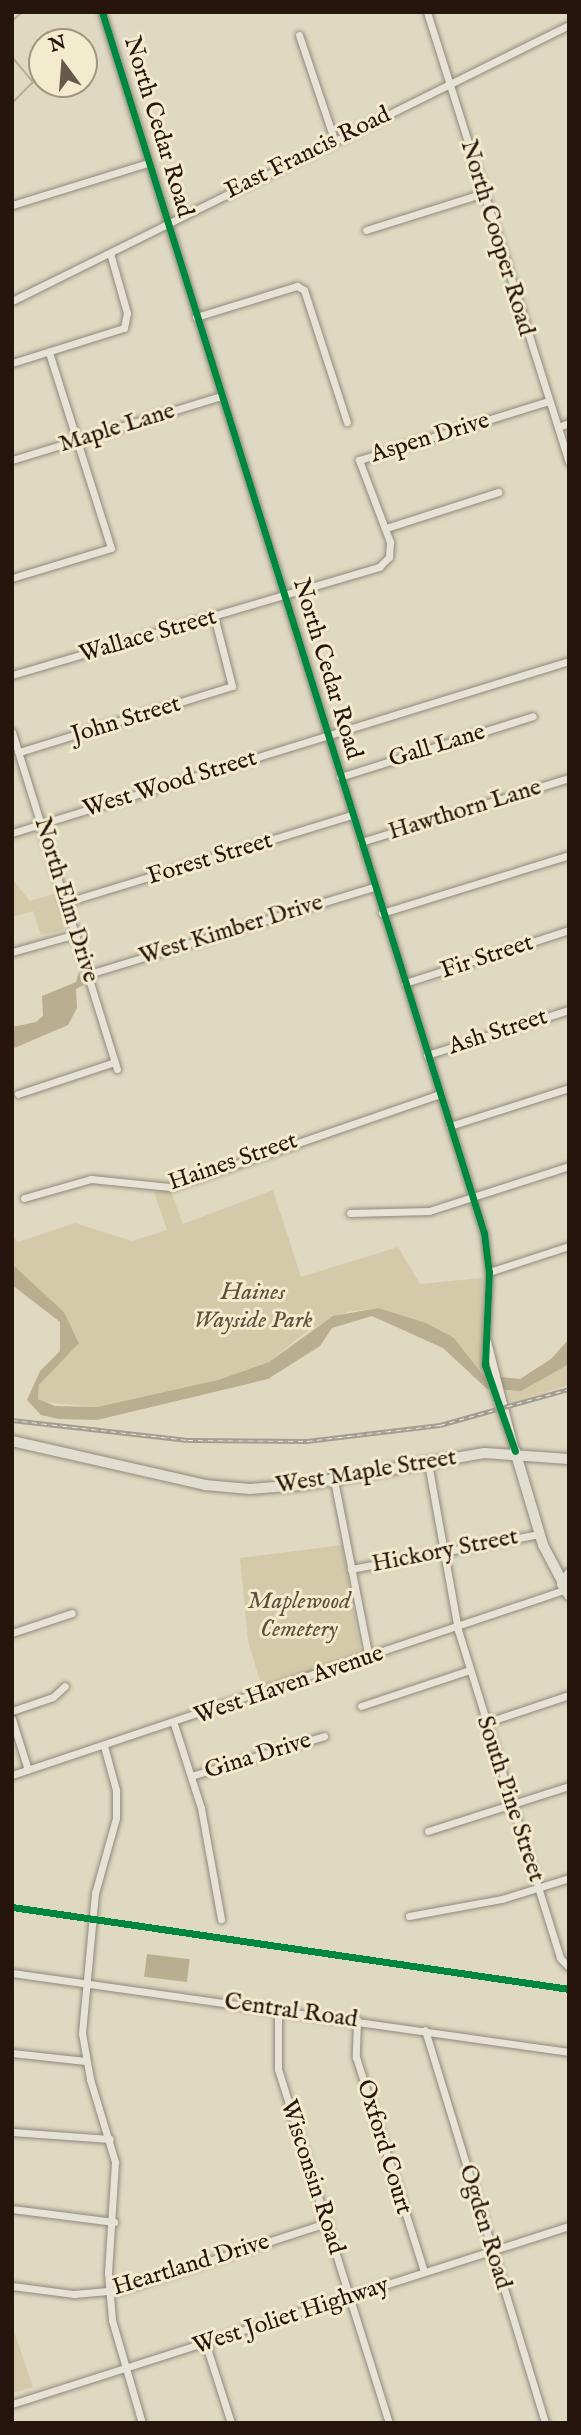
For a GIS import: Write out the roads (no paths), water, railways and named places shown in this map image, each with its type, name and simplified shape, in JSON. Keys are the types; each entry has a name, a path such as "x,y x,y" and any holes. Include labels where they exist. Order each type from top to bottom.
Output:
{"main road":[{"name":"West Maple Street","path":"12,1441 224,1487 286,1488 514,1451 569,1459"},
{"name":"North Cedar Road","path":"514,1451 539,1534 567,1583"}],"street":[{"name":"North Cedar Road","path":"102,12 472,1196 489,1272 489,1364 514,1451"},
{"name":"North Cooper Road","path":"428,12 569,462"},
{"name":"East Francis Road","path":"12,301 334,139 569,25"},
{"path":"299,35 334,139"},
{"path":"12,205 148,163"},
{"path":"366,230 484,193"},
{"path":"12,363 117,331 129,322 110,253"},
{"path":"196,317 297,286 304,290 347,422"},
{"path":"12,578 111,548 49,352"},
{"name":"Maple Lane","path":"12,460 221,396"},
{"name":"Aspen Drive","path":"284,595 379,568 390,550 386,528 359,460 548,401"},
{"path":"558,427 569,423"},
{"path":"386,528 498,492"},
{"name":"Wallace Street","path":"12,675 284,595"},
{"name":"John Street","path":"19,752 232,686 214,616"},
{"name":"West Wood Street","path":"12,832 327,733 569,661"},
{"name":"Gall Lane","path":"340,777 533,716"},
{"name":"North Elm Drive","path":"12,732 116,1065 18,1094"},
{"name":"Hawthorn Lane","path":"361,842 569,778"},
{"name":"Forest Street","path":"67,902 352,815"},
{"path":"382,913 569,855"},
{"name":"West Kimber Drive","path":"89,974 374,887"},
{"name":"Fir Street","path":"405,983 569,930"},
{"path":"12,952 76,933"},
{"name":"Ash Street","path":"427,1055 569,1010"},
{"path":"450,1126 569,1088"},
{"name":"Haines Street","path":"24,1198 91,1179 170,1187 440,1094"},
{"path":"350,1213 422,1212 569,1166"},
{"path":"489,1272 569,1246"},
{"name":"South Pine Street","path":"428,1464 458,1630 538,1888 567,1966"},
{"path":"334,1480 369,1658"},
{"name":"Hickory Street","path":"351,1569 539,1534"},
{"name":"West Haven Avenue","path":"12,1775 458,1630 567,1583"},
{"path":"12,1633 72,1613"},
{"path":"360,1706 470,1670"},
{"path":"12,1711 53,1698 65,1686"},
{"path":"485,1723 569,1695"},
{"path":"12,1719 28,1770"},
{"path":"174,1724 191,1776 221,1919"},
{"name":"Gina Drive","path":"191,1776 324,1735"},
{"path":"104,1746 116,1790 116,1818 95,1893 83,1983 86,2061 110,2139 114,2222 108,2292 142,2423"},
{"path":"428,1831 569,1787"},
{"path":"409,1916 538,1888 569,1878"},
{"name":"Central Road","path":"12,1973 569,2052"},
{"name":"Wisconsin Road","path":"278,2010 278,2068 388,2423"},
{"name":"Oxford Court","path":"357,2020 356,2057 424,2273"},
{"name":"Ogden Road","path":"425,2031 545,2423"},
{"path":"12,2053 86,2061"},
{"path":"12,2132 110,2139"},
{"path":"12,2209 114,2222"},
{"name":"Heartland Drive","path":"12,2286 74,2294 108,2292 327,2223"},
{"name":"West Joliet Highway","path":"12,2404 206,2345 569,2227"},
{"path":"206,2345 230,2423"}],"waterway":[{"path":"12,21 21,13"},
{"path":"12,57 33,82 12,103"}],"railway":[{"path":"12,1420 188,1440 307,1441 440,1425 569,1389"}],"park label":[{"name":"Haines Wayside Park","path":"253,1307"},
{"name":"Maplewood Cemetery","path":"299,1616"}]}
